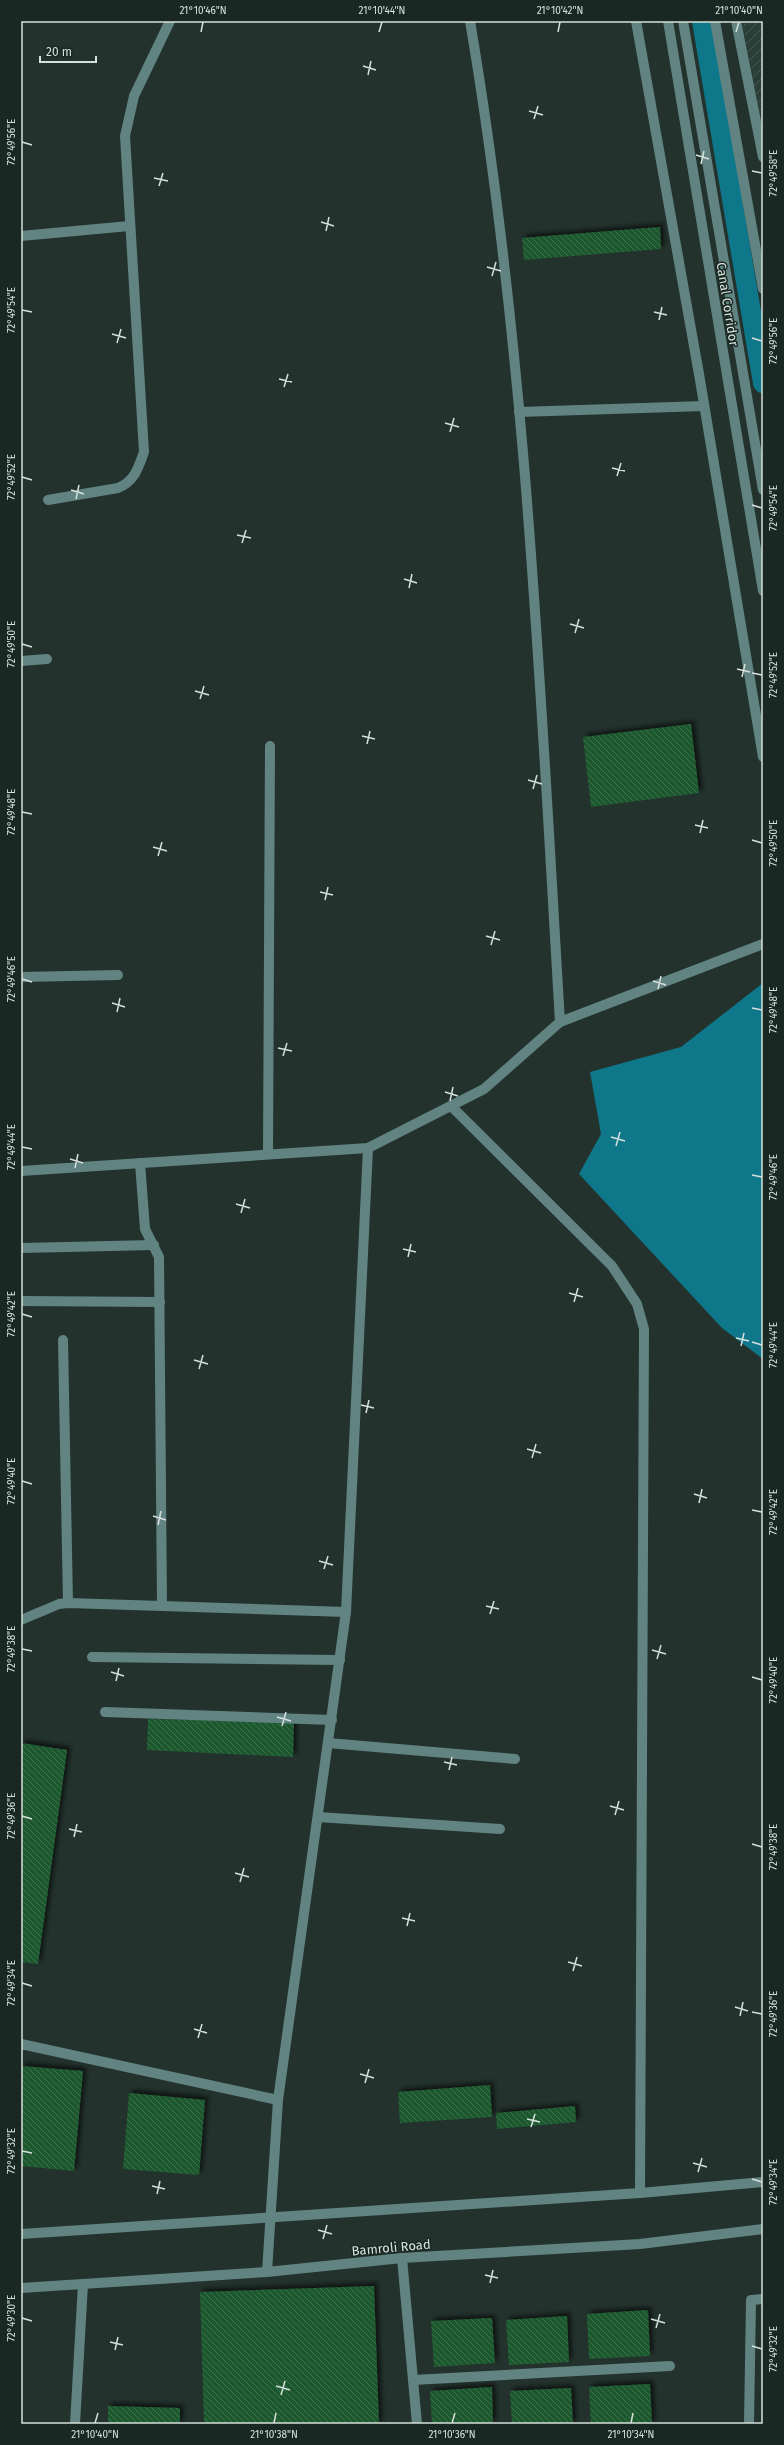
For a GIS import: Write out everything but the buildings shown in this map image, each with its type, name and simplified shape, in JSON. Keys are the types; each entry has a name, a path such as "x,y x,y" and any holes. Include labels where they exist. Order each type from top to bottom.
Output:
{"street":[{"path":"48,500 118,488 129,484 136,474 144,452 125,143 128,115 134,96 170,21"},
{"path":"470,21 488,129 519,412 532,556 560,1022"},
{"path":"636,21 704,406 763,757"},
{"name":"Canal Corridor","path":"668,21 763,591"},
{"path":"684,21 763,490"},
{"path":"715,21 763,289"},
{"path":"736,21 763,157"},
{"path":"21,236 129,226"},
{"path":"519,412 704,406"},
{"path":"21,661 47,659"},
{"path":"268,1154 270,746"},
{"path":"21,1171 368,1148 484,1090 560,1022 763,944"},
{"path":"21,977 118,975"},
{"path":"451,1106 612,1266 637,1304 644,1328 640,2193"},
{"path":"268,2272 278,2100 346,1612 368,1148"},
{"path":"140,1163 145,1229 160,1257 162,1605"},
{"path":"21,1248 154,1245"},
{"path":"21,1302 160,1302"},
{"path":"63,1340 68,1603"},
{"path":"21,1620 53,1606 68,1603 346,1612"},
{"path":"92,1657 340,1660"},
{"path":"105,1712 332,1720"},
{"path":"328,1743 515,1759"},
{"path":"318,1817 500,1829"},
{"path":"21,2044 278,2100"},
{"path":"21,2234 640,2193 763,2182"},
{"name":"Bamroli Road","path":"21,2288 268,2272 402,2258 640,2244 763,2229"},
{"path":"402,2258 417,2424"},
{"path":"75,2424 83,2284"},
{"path":"749,2424 751,2300 763,2299"},
{"path":"412,2380 670,2366"}],"shaded area":[{"path":"742,21 763,21 763,134"}],"water":[{"path":"763,983 763,1359 722,1328 579,1174 601,1134 590,1072 681,1047"}],"waterway":[{"path":"702,21 763,383"}]}
